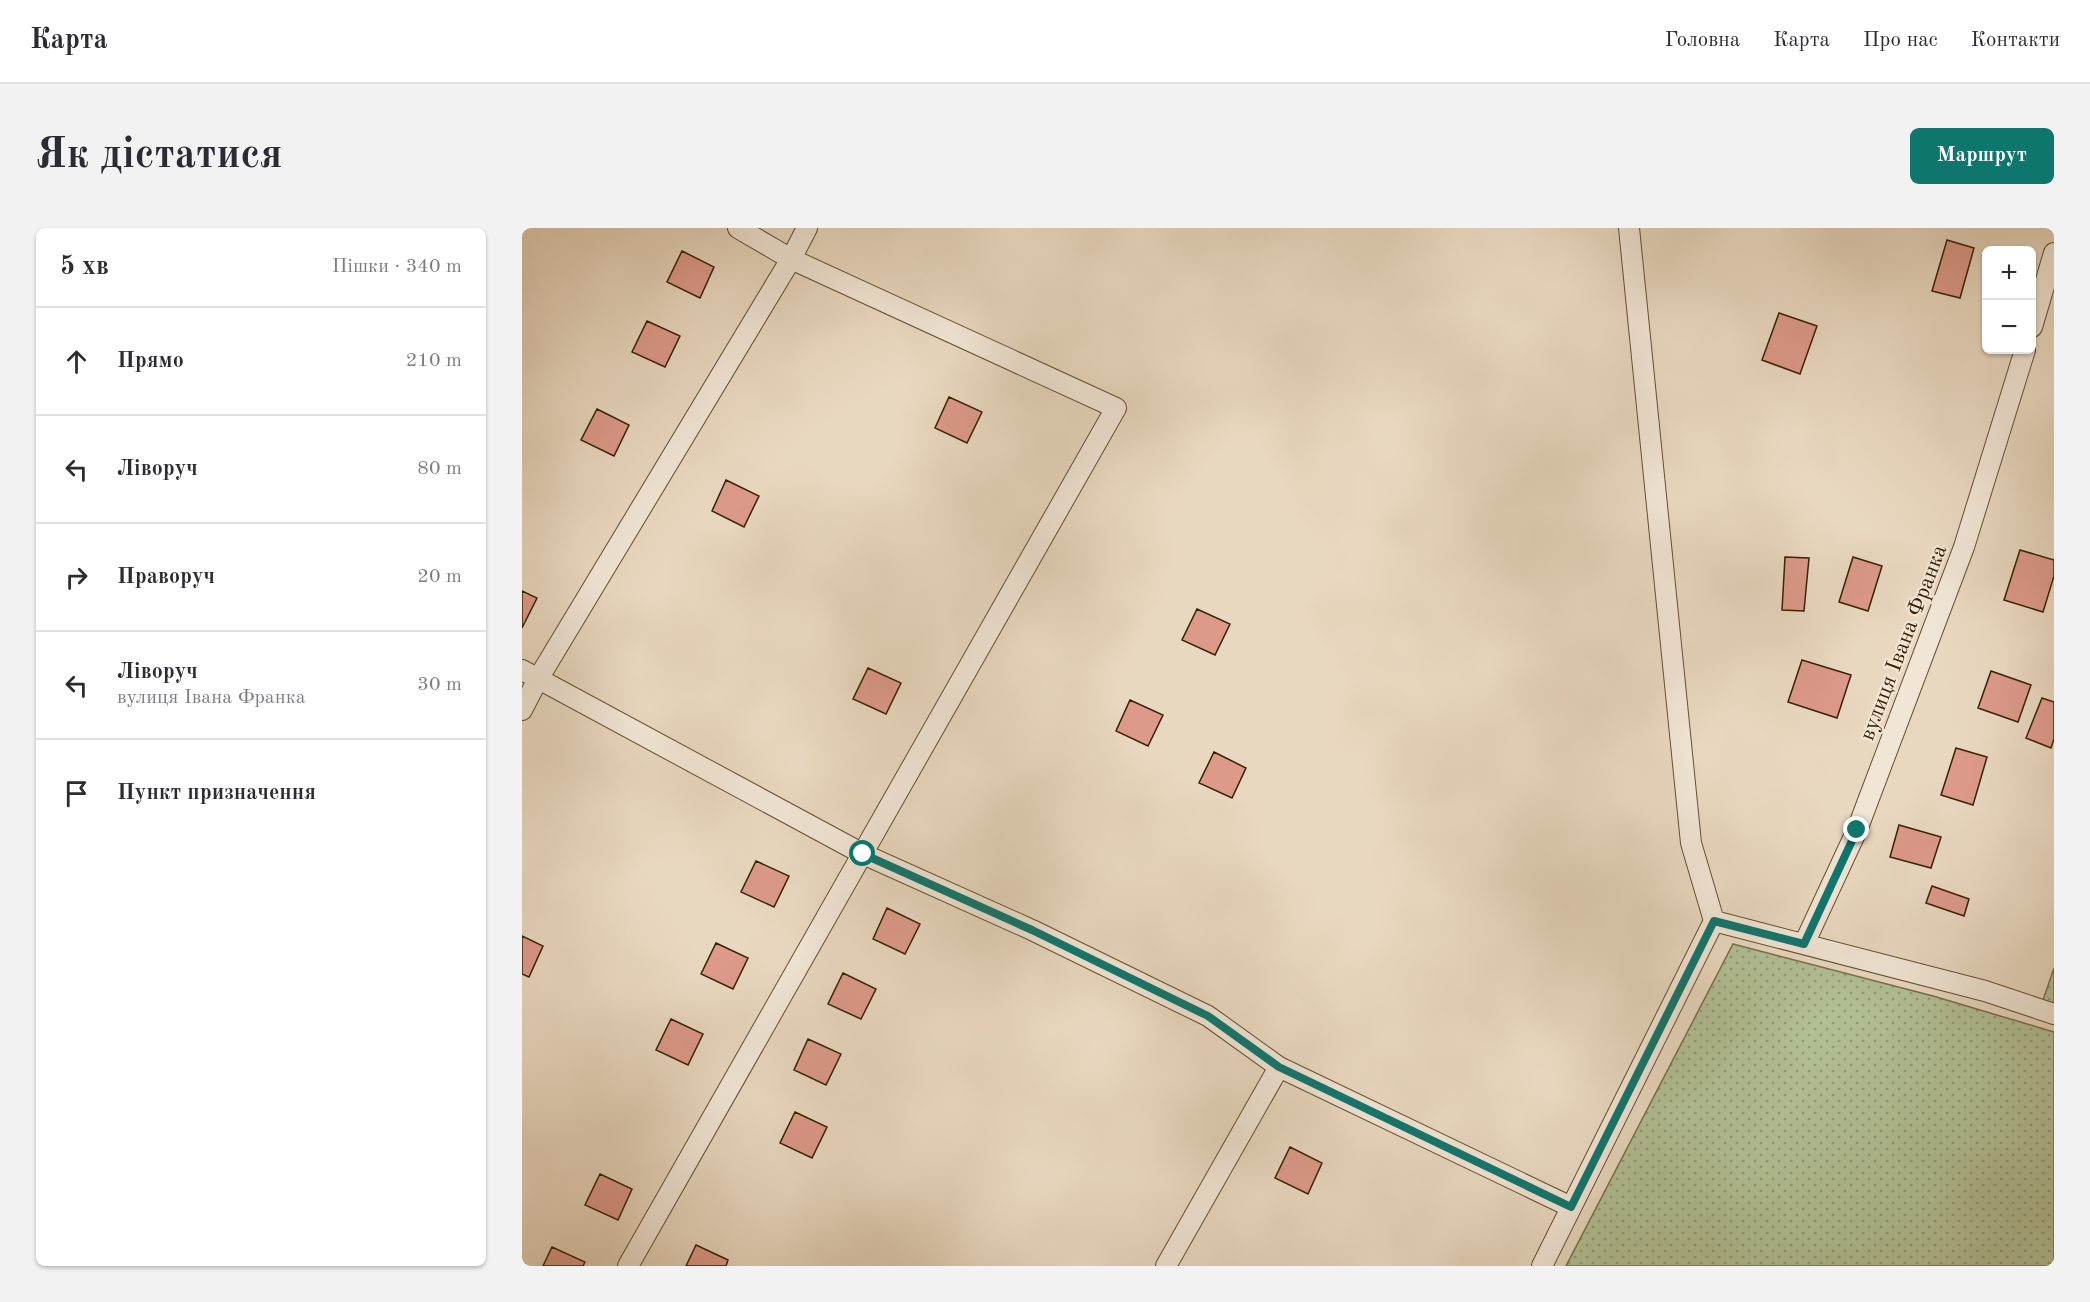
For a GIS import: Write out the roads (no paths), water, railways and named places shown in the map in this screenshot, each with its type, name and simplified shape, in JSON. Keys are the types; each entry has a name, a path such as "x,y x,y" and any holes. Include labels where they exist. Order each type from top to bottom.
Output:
{"street":[{"path":"628,1266 1116,408 791,259 738,228"},
{"path":"522,710 530,674 791,259 807,228"},
{"path":"1542,1266 1714,921 1691,843 1629,228"},
{"path":"2036,311 2054,253"},
{"name":"вулиця Івана Франка","path":"1804,944 1857,830 1964,548 2024,354"},
{"path":"530,674 863,854 1032,930 1208,1016 1279,1067 1571,1207"},
{"path":"1714,921 1985,991 2054,1014"},
{"path":"1166,1266 1279,1067"}]}
